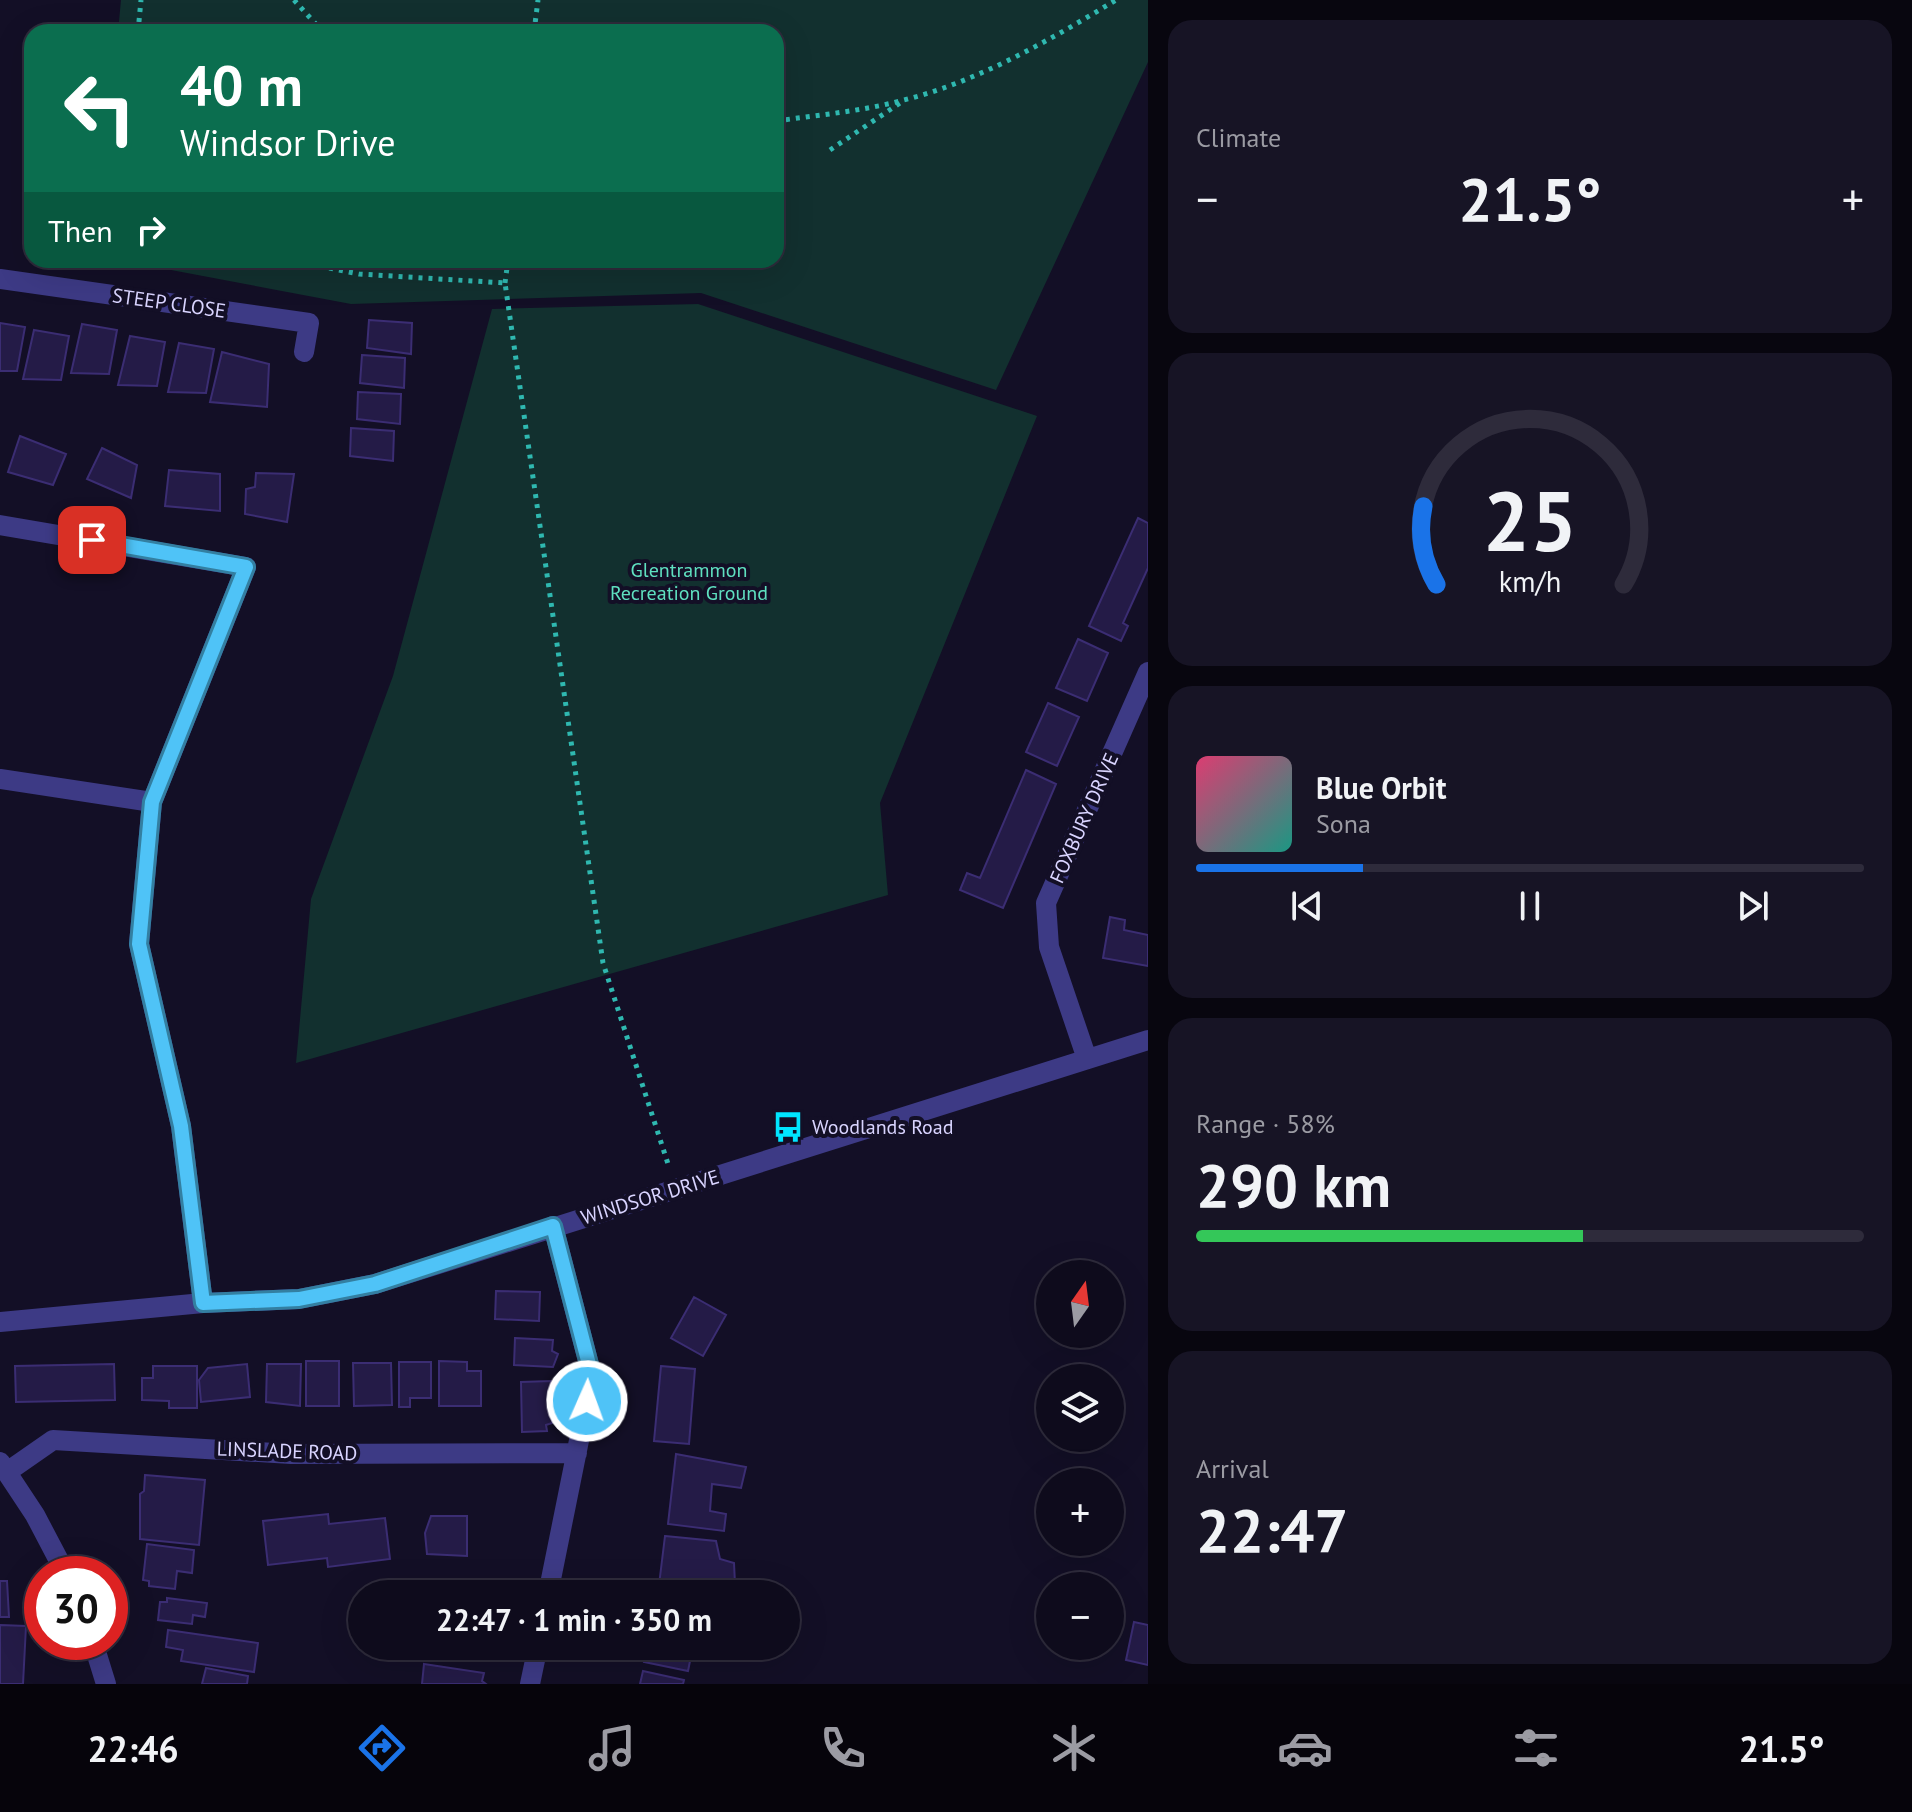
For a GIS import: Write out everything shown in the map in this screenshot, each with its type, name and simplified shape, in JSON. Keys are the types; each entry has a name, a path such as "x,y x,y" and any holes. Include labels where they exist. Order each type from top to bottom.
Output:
{"street":[{"name":"STEEP CLOSE","path":"0,279 309,323 304,352"},
{"path":"0,525 246,567 152,802 139,944 181,1126 203,1303"},
{"name":"FOXBURY DRIVE","path":"1087,1059 1049,947 1046,903 1148,672"},
{"path":"0,779 152,802"},
{"name":"WINDSOR DRIVE","path":"0,1322 203,1303 299,1299 375,1284 1148,1040"},
{"path":"551,1580 592,1376 553,1226"},
{"name":"LINSLADE ROAD","path":"3,1467 53,1440 291,1454 577,1453"},
{"path":"3,1467 35,1515 57,1556"},
{"path":"99,1660 106,1684"},
{"path":"530,1684 535,1660"}],"path":[{"path":"139,24 141,0"},
{"path":"294,0 316,24"},
{"path":"535,24 538,0"},
{"path":"784,120 904,100 963,81 1078,23 1116,0"},
{"path":"830,150 904,100"},
{"path":"329,268 359,274 505,283"},
{"path":"507,268 505,283 603,963 677,1190"}],"green space":[{"path":"121,0 1148,0 1148,62 996,390 701,293 351,304 160,268 784,268 784,24 119,24"},
{"name":"Glentrammon Recreation Ground","path":"698,304 1037,416 880,803 888,895 296,1063 311,899 393,676 492,309"}],"building":[{"path":"369,320 412,323 411,354 367,348"},
{"path":"0,323 25,327 17,371 0,371"},
{"path":"82,324 117,330 109,374 71,373"},
{"path":"34,330 69,336 61,380 23,379"},
{"path":"130,336 165,342 157,386 118,385"},
{"path":"179,343 214,349 206,393 168,392"},
{"path":"222,352 269,364 267,407 210,402"},
{"path":"362,355 405,358 404,388 360,383"},
{"path":"358,392 401,394 400,424 357,419"},
{"path":"351,428 394,431 393,461 350,456"},
{"path":"20,436 66,454 53,485 8,472"},
{"path":"102,448 137,465 131,498 87,479"},
{"path":"169,470 220,474 220,511 165,506"},
{"path":"256,473 294,474 287,522 245,514 246,489 255,487"},
{"path":"1138,518 1148,523 1148,568 1123,623 1128,626 1121,641 1089,626"},
{"path":"1078,639 1108,653 1087,701 1056,688"},
{"path":"1048,703 1079,717 1057,766 1026,752"},
{"path":"1026,770 1056,784 1003,908 960,890 967,873 980,878"},
{"path":"1110,917 1125,920 1124,930 1148,935 1148,966 1103,958"},
{"path":"496,1291 540,1292 539,1321 495,1319"},
{"path":"694,1297 726,1315 703,1356 671,1338"},
{"path":"515,1338 553,1340 552,1351 558,1354 553,1367 514,1365"},
{"path":"306,1361 339,1361 339,1406 306,1406"},
{"path":"439,1361 467,1362 467,1371 481,1371 481,1406 439,1406"},
{"path":"399,1362 431,1362 431,1398 410,1398 410,1407 399,1407"},
{"path":"353,1363 391,1363 392,1405 354,1406"},
{"path":"114,1364 115,1400 16,1402 15,1366"},
{"path":"247,1364 250,1397 201,1402 199,1380 208,1368"},
{"path":"267,1364 301,1364 300,1406 266,1402"},
{"path":"153,1366 197,1366 197,1408 169,1408 169,1401 142,1400 142,1378 153,1378"},
{"path":"661,1366 695,1369 689,1444 654,1441"},
{"path":"551,1381 552,1423 546,1425 547,1431 522,1432 521,1382"},
{"path":"676,1454 746,1467 741,1488 712,1484 710,1511 726,1514 724,1531 668,1524"},
{"path":"145,1475 205,1480 199,1545 140,1539 140,1494 144,1491"},
{"path":"328,1514 329,1524 385,1518 390,1559 328,1567 327,1558 268,1565 263,1521"},
{"path":"431,1516 467,1516 467,1556 427,1554 425,1533"},
{"path":"665,1536 716,1541 720,1559 734,1563 735,1580 660,1580"},
{"path":"147,1544 194,1550 192,1573 177,1571 175,1589 149,1586 149,1581 143,1580"},
{"path":"0,1581 7,1581 9,1617 0,1617"},
{"path":"167,1598 207,1603 205,1617 193,1615 192,1624 158,1620 160,1602 167,1602"},
{"path":"1134,1622 1148,1625 1148,1665 1126,1660"},
{"path":"0,1625 24,1626 23,1684 0,1684"},
{"path":"168,1630 258,1643 254,1672 181,1661 183,1650 166,1647"},
{"path":"644,1660 690,1660 688,1671"},
{"path":"424,1664 484,1673 482,1681 486,1684 422,1684"},
{"path":"206,1668 248,1676 247,1684 202,1684"},
{"path":"643,1671 684,1680 683,1684 640,1684"}],"place":[{"name":"Woodlands Road","path":"788,1127"}],"route":[{"path":"92,540 246,567 152,802 139,944 181,1126 203,1303 299,1299 375,1284 553,1226 592,1376 587,1401"}]}
